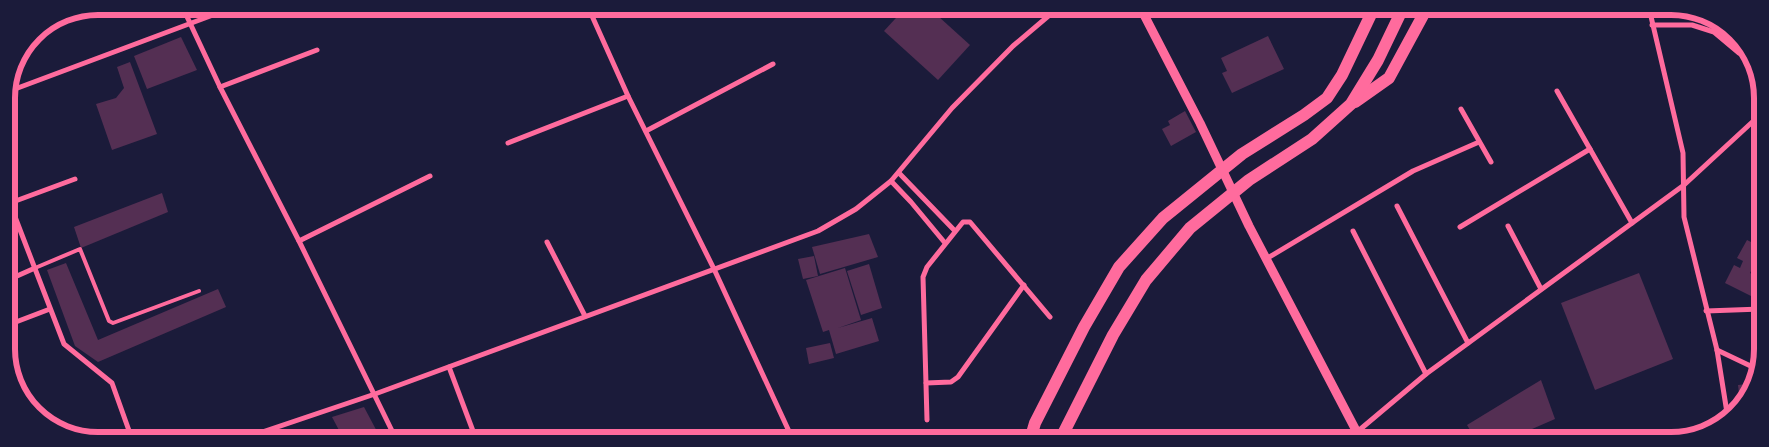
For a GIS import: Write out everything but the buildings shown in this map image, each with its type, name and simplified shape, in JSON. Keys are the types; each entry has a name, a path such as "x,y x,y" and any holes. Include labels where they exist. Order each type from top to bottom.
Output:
{"main road":[{"path":"1032,432 1035,423 1084,328 1119,267 1163,218 1242,154 1304,115 1327,98 1342,75 1371,15"},
{"path":"1351,104 1378,60 1400,15"},
{"path":"1064,432 1113,335 1146,280 1190,228 1249,180 1312,139 1351,104 1390,78 1423,15"}],"street":[{"path":"187,15 220,87 299,241 393,432"},
{"path":"16,89 211,15"},
{"path":"592,15 628,96 714,269 789,432"},
{"path":"263,432 375,394 818,231 856,209 891,181 952,108 1013,46 1050,15"},
{"path":"1144,15 1200,123 1249,226 1357,432"},
{"path":"1650,15 1683,154 1684,218 1717,350 1727,410"},
{"path":"1652,25 1692,25 1714,32 1739,53"},
{"path":"220,87 318,50"},
{"path":"646,131 773,64"},
{"path":"1557,91 1632,223"},
{"path":"508,143 628,96"},
{"path":"1461,108 1491,162"},
{"path":"1363,432 1426,374 1684,185 1754,120"},
{"path":"1266,259 1414,171 1479,142"},
{"path":"1460,228 1590,149"},
{"path":"899,173 955,231"},
{"path":"299,241 430,176"},
{"path":"15,201 74,179"},
{"path":"891,181 945,243"},
{"path":"1397,206 1468,343"},
{"path":"15,216 64,344 112,383 130,432"},
{"path":"928,420 923,277 927,267 963,222 970,222 1050,317"},
{"path":"1508,226 1542,289"},
{"path":"1353,230 1426,374"},
{"path":"546,242 585,316"},
{"path":"15,277 35,268"},
{"path":"926,383 951,382 958,377 1024,285"},
{"path":"15,322 50,309"},
{"path":"1706,311 1754,309"},
{"path":"1717,350 1752,366"},
{"path":"449,367 473,432"}],"lane":[{"path":"35,268 80,250 110,321 113,323 199,291"}]}
